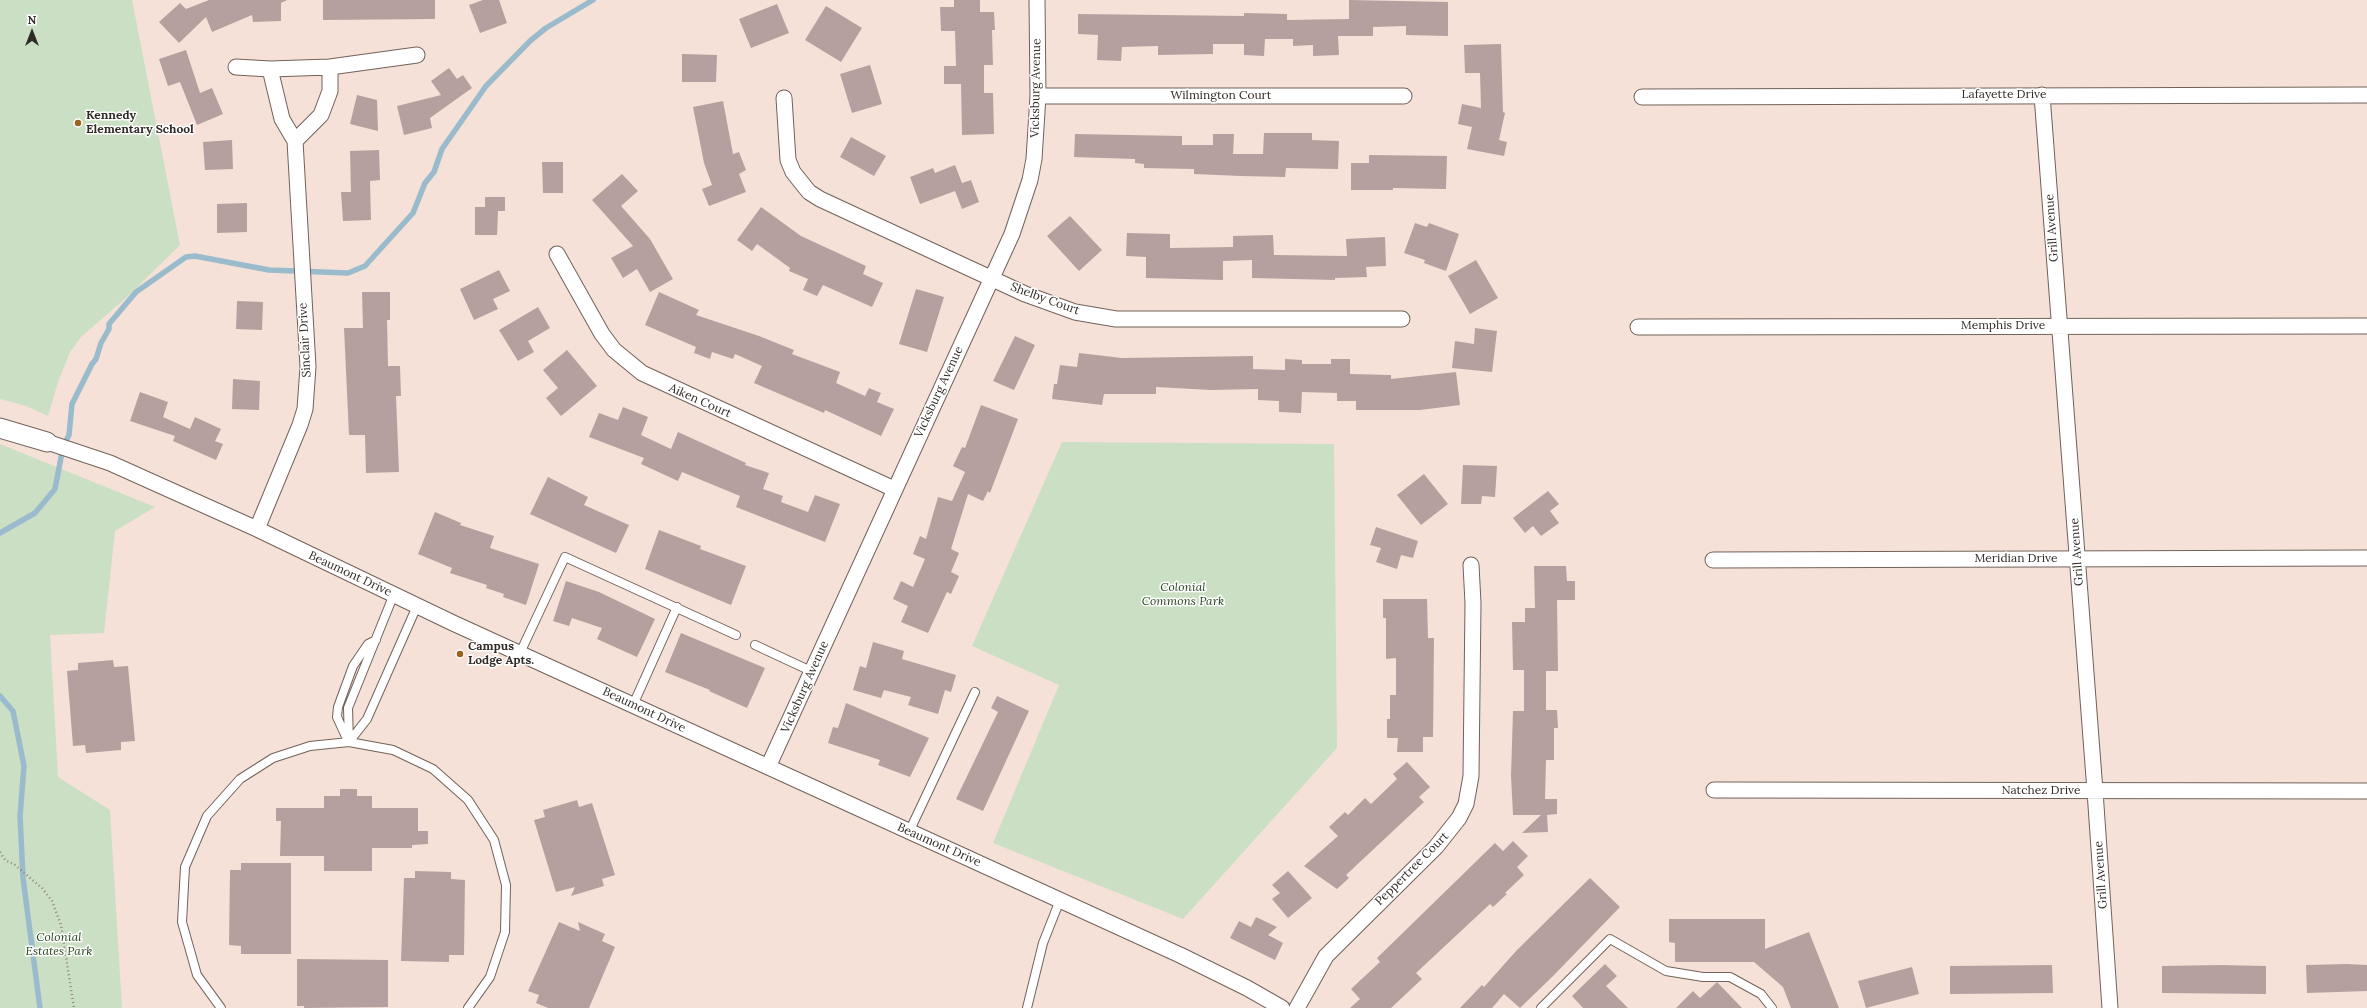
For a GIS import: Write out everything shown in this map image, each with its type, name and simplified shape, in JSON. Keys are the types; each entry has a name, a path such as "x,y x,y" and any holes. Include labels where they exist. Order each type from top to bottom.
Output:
{"street":[{"name":"Vicksburg Avenue","path":"768,767 813,672 894,489 1012,234 1030,180 1034,159 1038,96 1037,0"},
{"path":"236,67 270,69 330,67 418,55"},
{"path":"295,141 321,115 330,91 330,67"},
{"name":"Sinclair Drive","path":"257,530 290,453 305,409 308,367 295,141 282,119 270,69"},
{"name":"Grill Avenue","path":"2042,95 2078,559 2110,1008"},
{"name":"Lafayette Drive","path":"1642,97 2367,95"},
{"name":"Wilmington Court","path":"1038,96 1404,96"},
{"name":"Shelby Court","path":"784,98 788,160 793,172 809,192 820,199 1025,294 1075,312 1116,319 1402,320"},
{"name":"Aiken Court","path":"557,254 602,334 614,350 642,373 894,489"},
{"name":"Memphis Drive","path":"1638,327 2367,326"},
{"name":"Beaumont Drive","path":"0,428 89,455 257,530 520,653 1180,955 1247,988 1282,1008"},
{"name":"Meridian Drive","path":"1713,560 2367,558"},
{"name":"Peppertree Court","path":"1297,1008 1326,956 1436,847 1459,818 1466,804 1471,776 1473,604 1471,565"},
{"name":"Natchez Drive","path":"1714,790 2367,791"}],"lane":[{"path":"520,653 565,557 736,635"},
{"path":"349,742 348,708 394,594"},
{"path":"349,742 367,719 418,606"},
{"path":"633,704 677,607"},
{"path":"755,644 813,672"},
{"path":"909,832 975,692"},
{"path":"221,1008 197,974 182,922 185,867 207,816 240,779 273,758 310,746 349,742 393,750 433,769 468,800 494,840 506,885 504,932 490,977 468,1008"},
{"path":"1027,1008 1043,943 1060,900"},
{"path":"1541,1008 1610,939 1666,971 1703,977 1730,977 1761,994 1772,1008"}],"path":[{"path":"0,852 5,860 15,865 42,888 52,900 61,925 74,1008"}],"green space":[{"name":"Kennedy Elementary School","path":"0,0 132,0 180,245 127,297 81,337 70,352 58,382 48,416 26,406 0,399"},
{"name":"Colonial Commons Park","path":"1062,442 1334,444 1337,748 1183,919 993,843 1059,685 972,646"},
{"name":"Colonial Estates Park","path":"0,444 155,507 115,531 104,633 50,635 58,777 110,810 122,1008 0,1008"}],"building":[{"path":"209,0 287,0 281,3 281,21 253,22 252,15 212,32 206,17 179,43 159,22 180,3 186,9"},
{"path":"323,0 435,0 435,19 323,20"},
{"path":"483,0 499,0 507,23 480,33 469,5"},
{"path":"954,0 980,0 980,12 994,12 995,30 992,30 993,65 984,65 984,93 993,93 994,134 962,135 961,84 944,84 944,66 956,66 955,31 941,31 940,7 954,7"},
{"path":"1349,0 1448,2 1448,36 1406,35 1406,26 1373,27 1373,36 1338,36 1339,55 1313,56 1313,45 1293,46 1293,39 1265,39 1264,56 1244,55 1244,44 1213,44 1213,54 1158,55 1158,46 1122,47 1121,61 1097,60 1098,35 1078,34 1078,14 1244,16 1244,13 1287,14 1287,20 1349,19"},
{"path":"777,4 789,33 751,48 739,19"},
{"path":"826,6 862,28 841,62 805,40"},
{"path":"1501,44 1503,112 1505,113 1499,140 1507,142 1504,156 1467,149 1472,127 1458,124 1462,104 1481,108 1480,73 1465,73 1464,45"},
{"path":"186,50 200,93 212,88 223,114 197,125 180,82 168,86 159,59"},
{"path":"682,54 717,55 716,82 682,82"},
{"path":"870,65 882,104 852,113 840,74"},
{"path":"449,68 457,79 463,75 472,88 430,118 432,128 404,135 397,106 441,95 431,81"},
{"path":"357,95 377,100 378,131 350,124"},
{"path":"723,101 733,154 739,152 746,170 739,174 746,192 709,206 702,189 712,185 704,163 693,107"},
{"path":"1264,133 1312,133 1312,140 1339,141 1338,169 1286,168 1285,177 1194,174 1194,169 1144,168 1144,164 1135,163 1135,159 1074,157 1075,134 1182,136 1182,145 1213,145 1213,134 1234,134 1233,154 1263,154"},
{"path":"851,137 886,156 874,176 840,157"},
{"path":"232,140 233,169 205,170 203,142"},
{"path":"379,150 380,180 370,181 371,220 343,221 341,192 351,192 350,151"},
{"path":"1369,155 1447,156 1446,189 1393,188 1393,190 1351,190 1351,163 1369,163"},
{"path":"542,162 563,162 563,193 543,193"},
{"path":"955,165 962,183 971,180 979,202 962,209 955,191 920,204 910,177 933,168 935,173"},
{"path":"622,174 638,191 621,206 650,239 673,279 650,292 637,269 623,278 611,258 633,246 592,200"},
{"path":"485,197 505,197 505,211 498,211 497,235 475,235 475,207 485,207"},
{"path":"247,203 247,232 217,233 217,204"},
{"path":"761,207 801,236 866,266 863,274 883,283 872,307 823,285 817,296 803,290 808,279 789,271 790,268 757,244 752,251 737,240"},
{"path":"1070,216 1102,250 1079,271 1047,236"},
{"path":"1415,223 1427,227 1429,223 1459,234 1446,271 1424,263 1425,260 1404,253"},
{"path":"1127,233 1170,234 1170,248 1233,247 1233,236 1273,235 1274,255 1347,256 1346,239 1385,237 1386,266 1366,267 1367,277 1335,278 1335,280 1252,278 1252,260 1223,261 1223,280 1146,278 1146,257 1126,256"},
{"path":"1476,260 1498,298 1470,314 1448,276"},
{"path":"499,270 510,291 493,299 498,309 474,320 460,289"},
{"path":"916,289 944,297 927,352 899,344"},
{"path":"362,292 390,292 390,320 387,320 388,366 400,366 401,396 396,396 399,472 366,473 365,435 349,435 344,328 363,328"},
{"path":"659,292 699,310 696,315 759,336 794,350 792,354 840,372 836,383 865,396 869,388 881,393 877,402 894,409 881,436 825,410 824,413 754,383 762,366 735,354 733,359 712,352 710,359 694,353 696,347 645,325"},
{"path":"237,301 263,302 262,330 236,329"},
{"path":"538,307 550,328 528,341 534,352 518,361 499,330"},
{"path":"1475,328 1497,331 1492,372 1452,368 1455,341 1474,344"},
{"path":"1015,336 1035,345 1014,390 993,381"},
{"path":"567,350 597,386 561,416 546,398 558,388 543,370"},
{"path":"1079,353 1122,358 1253,356 1253,369 1285,370 1285,359 1302,360 1302,364 1331,364 1331,359 1350,359 1350,374 1391,375 1391,379 1456,372 1460,405 1420,410 1356,410 1356,401 1337,401 1337,393 1302,392 1301,413 1279,412 1279,401 1258,400 1258,389 1211,390 1156,387 1156,394 1104,394 1102,405 1052,399 1054,384 1057,384 1060,365 1077,367"},
{"path":"233,379 260,381 259,410 232,409"},
{"path":"140,392 168,402 163,417 190,429 195,417 221,429 215,441 223,444 216,460 173,441 175,436 130,421"},
{"path":"981,405 1018,419 990,493 988,491 983,501 968,494 951,549 959,553 951,572 959,576 951,594 947,592 928,633 901,622 908,606 893,599 901,581 913,587 925,559 913,554 920,536 926,539 938,497 952,501 965,472 953,466 962,447 965,448"},
{"path":"623,407 648,417 641,435 671,449 678,432 746,463 745,465 769,473 763,489 783,496 781,502 808,512 815,495 840,504 825,542 736,507 740,496 682,472 678,481 641,464 644,458 589,437 599,413 618,420"},
{"path":"1463,465 1497,466 1495,497 1482,496 1481,504 1461,504"},
{"path":"1424,474 1448,504 1421,525 1397,495"},
{"path":"548,477 588,497 584,505 629,525 616,553 530,514"},
{"path":"1548,491 1559,504 1550,511 1559,523 1541,536 1533,526 1525,533 1513,518"},
{"path":"435,512 461,523 460,525 494,536 490,548 539,564 526,605 503,597 504,594 486,588 487,585 450,573 452,568 418,554"},
{"path":"1376,527 1418,541 1413,558 1401,555 1397,569 1376,562 1381,548 1370,545"},
{"path":"659,530 701,546 700,549 746,566 731,605 645,569"},
{"path":"1534,566 1566,566 1567,581 1575,581 1575,600 1557,600 1558,671 1546,671 1546,710 1557,710 1558,728 1554,728 1554,760 1546,760 1545,799 1557,799 1557,814 1547,815 1548,832 1522,833 1541,815 1513,815 1511,776 1513,711 1524,711 1524,670 1513,670 1512,622 1525,622 1525,608 1535,608"},
{"path":"566,581 599,592 655,619 637,657 597,639 602,628 572,618 569,626 553,621"},
{"path":"1383,599 1427,599 1428,638 1434,638 1433,737 1423,737 1423,752 1397,752 1398,738 1387,738 1387,719 1390,719 1390,695 1396,695 1396,658 1386,659 1386,618 1383,618"},
{"path":"681,633 765,668 747,708 709,691 710,690 665,672"},
{"path":"873,642 904,651 902,659 956,675 951,692 945,690 938,714 908,705 911,697 884,690 881,698 853,690 860,666 866,668"},
{"path":"113,660 114,667 128,666 135,741 121,742 121,750 86,753 85,745 73,746 67,671 78,670 78,663"},
{"path":"997,696 1029,711 983,811 956,799 998,712 991,708"},
{"path":"846,703 929,738 910,777 878,765 880,760 828,743 833,727 838,728"},
{"path":"1407,762 1430,787 1419,797 1424,802 1346,875 1349,878 1337,889 1304,866 1338,836 1329,827 1345,812 1348,815 1365,798 1371,804 1397,779 1393,774"},
{"path":"340,789 357,789 357,796 372,796 372,808 418,808 418,831 428,831 428,844 412,845 412,848 372,848 372,871 324,871 324,856 280,856 281,821 276,821 276,808 324,808 324,796 340,796"},
{"path":"577,800 579,807 592,803 615,875 602,879 604,886 571,896 575,887 556,892 534,820 545,817 543,810"},
{"path":"1513,841 1528,856 1517,867 1524,875 1505,893 1507,894 1493,907 1490,904 1416,973 1422,979 1391,1008 1350,1008 1360,999 1351,989 1380,962 1377,958 1495,843 1503,851"},
{"path":"241,863 291,863 291,954 241,954 241,946 229,945 230,870 241,870"},
{"path":"415,871 451,872 451,879 465,880 464,955 449,955 449,962 401,961 404,878 415,878"},
{"path":"1288,871 1312,898 1288,918 1272,899 1280,893 1272,885"},
{"path":"1590,878 1620,907 1554,975 1520,1008 1504,994 1492,1008 1460,1008 1482,985 1484,987 1517,950"},
{"path":"1256,917 1277,927 1268,935 1283,943 1275,960 1230,938 1239,921 1251,927"},
{"path":"1669,919 1765,919 1765,949 1809,932 1839,1008 1791,1008 1783,987 1754,962 1675,962 1675,943 1669,942"},
{"path":"559,922 580,931 578,922 605,934 602,941 615,947 589,1008 548,1008 536,1003 539,995 528,991"},
{"path":"297,959 388,960 388,1007 304,1008 304,1006 297,1006"},
{"path":"1605,964 1617,976 1606,986 1628,1008 1583,1008 1572,996"},
{"path":"2052,965 2053,993 1950,994 1950,966"},
{"path":"2306,965 2367,965 2367,991 2307,993"},
{"path":"2162,966 2266,966 2266,994 2162,993"},
{"path":"1912,967 1919,994 1866,1008 1858,981"},
{"path":"1717,982 1742,1008 1676,1008 1693,991 1700,998"}],"waterway":[{"path":"0,533 35,513 55,489 63,447 69,435 72,404 96,359 101,343 109,329 109,324 136,292 186,257 195,256 269,270 348,273 365,266 413,213 425,183 434,172 442,149 486,86 530,41 546,28 593,0"},
{"path":"0,696 13,711 24,766 20,816 23,878 40,1008"}],"place":[{"name":"Kennedy Elementary School","path":"78,123"},
{"name":"Campus Lodge Apts.","path":"460,654"}]}
